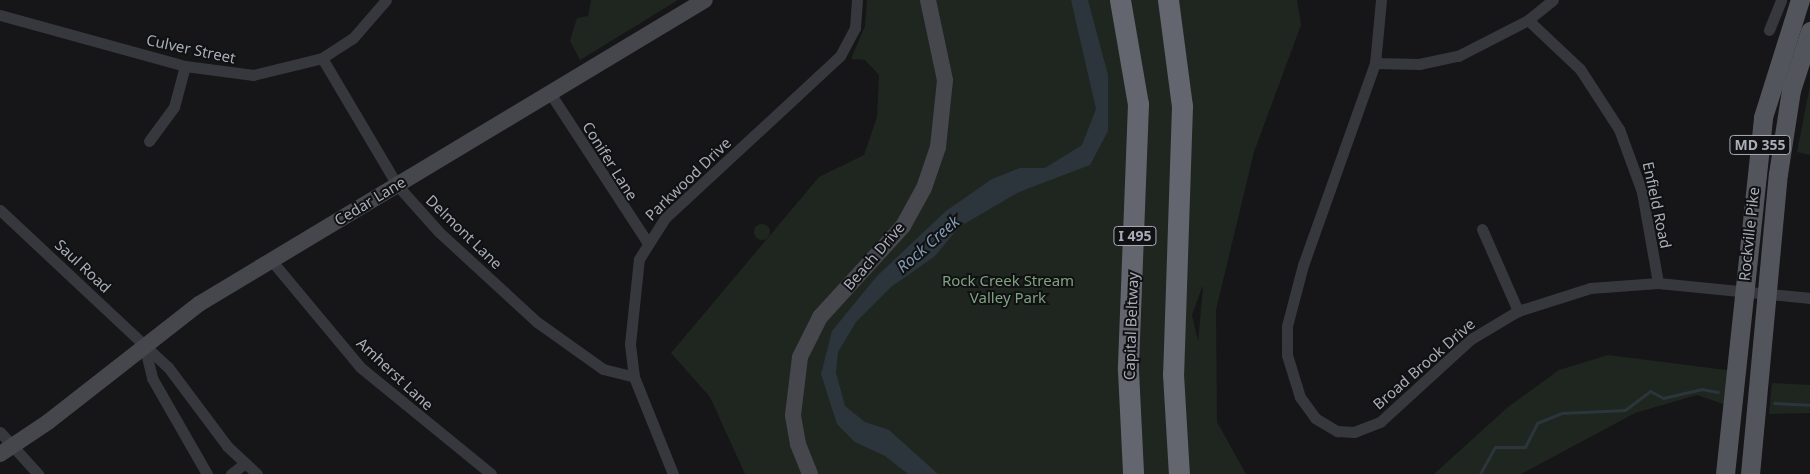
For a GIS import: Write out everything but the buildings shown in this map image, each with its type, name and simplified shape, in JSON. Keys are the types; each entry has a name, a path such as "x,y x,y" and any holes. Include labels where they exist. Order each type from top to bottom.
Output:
{"highway":[{"name":"Capital Beltway","path":"1120,0 1138,104 1128,370 1133,474"},
{"name":"I 495","path":"1168,0 1182,106 1173,374 1179,474"}],"main road":[{"name":"Rockville Pike","path":"1726,474 1743,294 1763,117 1800,0"},
{"name":"Rockville Pike","path":"1750,474 1784,129 1791,90 1810,30"}],"street":[{"name":"Culver Street","path":"0,15 185,66 253,76 322,58 353,38 386,0"},
{"name":"Cedar Lane","path":"0,464 11,450 199,304 705,0"},
{"name":"Parkwood Drive","path":"673,474 634,377 631,322 638,264 647,242 665,218 840,56 855,28 857,0"},
{"name":"Beach Drive","path":"810,474 798,444 793,415 800,357 820,318 903,226 924,188 938,147 946,80 928,0"},
{"name":"Broad Brook Drive","path":"1381,0 1375,63 1290,307 1287,355 1300,396 1315,418 1337,431 1354,432 1380,422 1471,339 1518,311 1590,288 1658,284 1768,297 1810,298"},
{"path":"1375,63 1418,64 1458,56 1528,20 1553,0"},
{"path":"1769,30 1781,0"},
{"name":"Enfield Road","path":"1528,20 1580,69 1620,129 1642,192 1658,284"},
{"name":"Delmont Lane","path":"322,58 397,185 439,232 537,322 603,369 634,377"},
{"path":"149,141 174,107 185,66"},
{"name":"Conifer Lane","path":"550,93 647,242"},
{"name":"Saul Road","path":"0,210 168,367 244,464 257,474"},
{"path":"1482,228 1518,311"},
{"name":"Amherst Lane","path":"271,260 360,367 491,474"},
{"path":"144,345 152,378 207,474"},
{"path":"0,432 11,450 38,474"},
{"path":"231,474 244,464"}],"green space":[{"path":"591,0 678,0 580,60 570,41 577,18 588,16"},
{"name":"Rock Creek Stream Valley Park","path":"867,0 1297,0 1301,25 1254,152 1216,310 1217,422 1246,474 745,474 710,397 671,353 819,177 864,155 877,117 879,75 865,60 851,59 865,26","holes":["1203,287 1198,341 1192,315"]},
{"path":"1810,85 1810,155 1797,152"},
{"path":"762,224 770,232 762,240 754,232"},
{"path":"1608,355 1734,371 1732,407 1697,395 1635,413 1521,474 1434,474 1508,407 1559,370"},
{"path":"1772,383 1810,385 1810,413 1769,414"}],"water":[{"name":"Rock Creek","path":"1071,0 1088,0 1108,75 1108,131 1090,165 1019,192 959,227 935,256 891,287 856,322 838,352 836,373 845,406 865,422 889,430 938,474 908,474 885,456 855,442 837,424 821,374 832,331 877,276 946,211 992,179 1020,168 1045,168 1082,145 1096,109"}],"waterway":[{"path":"1480,474 1495,447 1525,447 1537,423 1562,413 1625,410 1650,391 1663,398 1701,389 1718,392"},
{"path":"1774,403 1810,405"}]}
